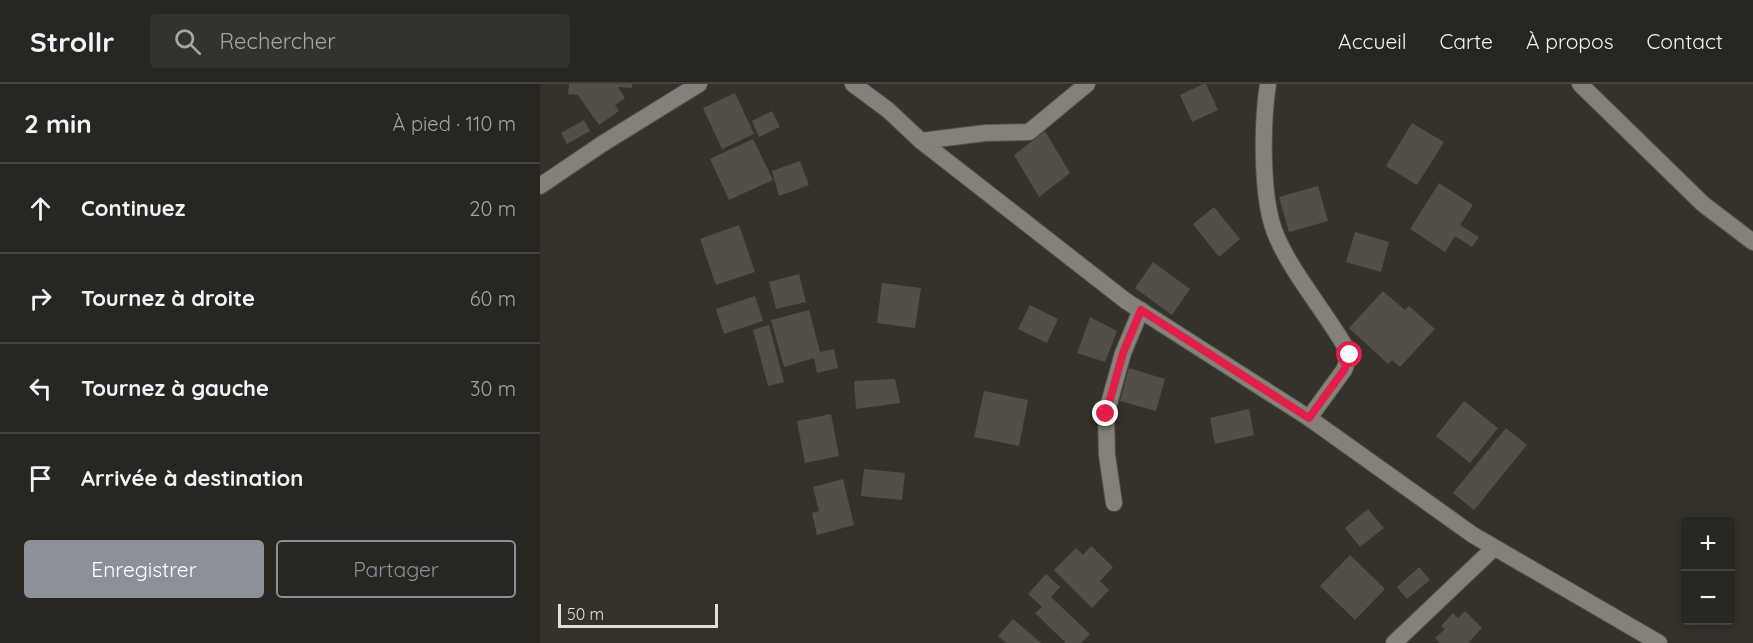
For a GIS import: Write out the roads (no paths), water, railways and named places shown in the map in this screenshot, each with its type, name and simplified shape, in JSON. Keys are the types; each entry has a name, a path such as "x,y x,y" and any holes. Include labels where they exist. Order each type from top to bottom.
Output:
{"street":[{"path":"540,186 602,144 699,84"},
{"path":"853,84 888,110 921,141 1141,310 1309,418 1494,548 1659,643"},
{"path":"921,141 985,133 1029,132 1086,84"},
{"path":"1268,84 1265,195 1274,230 1292,264 1350,355 1344,370 1309,418"},
{"path":"1580,84 1703,204 1753,243"},
{"path":"1114,503 1107,455 1106,414 1123,353 1141,310"},
{"path":"1394,643 1494,548"}]}
